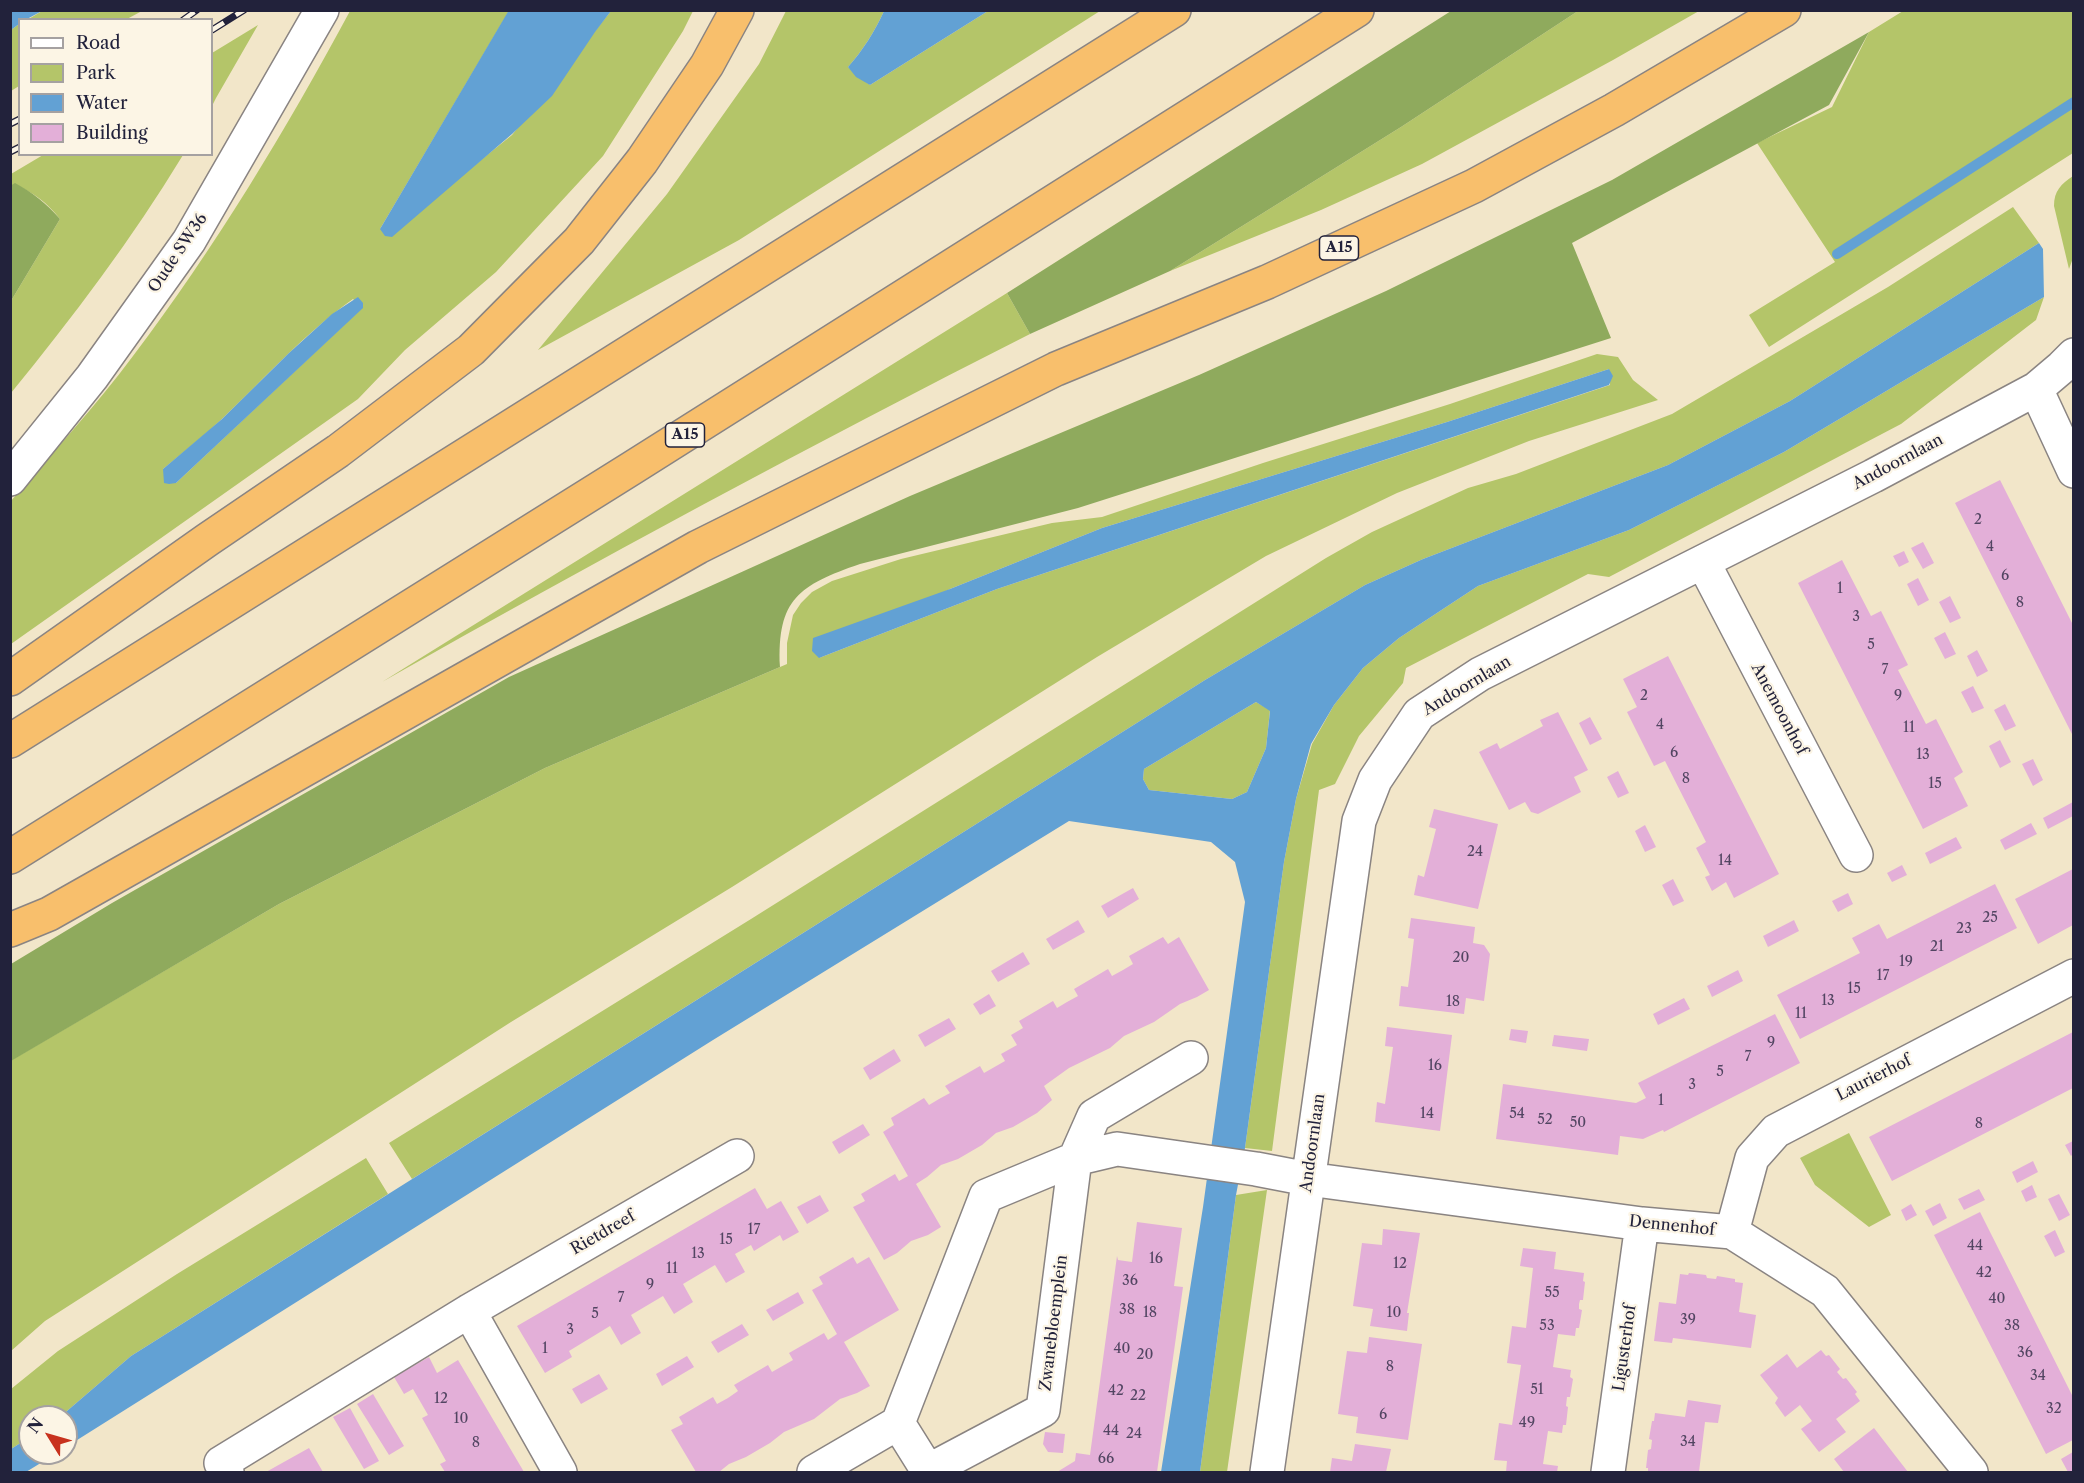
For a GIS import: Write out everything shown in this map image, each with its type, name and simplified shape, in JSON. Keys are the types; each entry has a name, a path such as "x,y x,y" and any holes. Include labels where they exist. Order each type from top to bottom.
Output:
{"highway":[{"path":"10,678 338,450 471,350 571,250 642,161 707,65 737,10"},
{"path":"10,741 1174,10"},
{"name":"A15","path":"10,857 1357,10"},
{"name":"A15","path":"10,930 49,914 698,547 1056,369 1267,282 1474,186 1614,110 1784,10"}],"street":[{"name":"Oude SW36","path":"10,479 92,377 189,241 322,10"},
{"name":"Andoornlaan","path":"1267,1473 1359,821 1375,780 1419,714 1480,674 1703,562 2036,389 2073,355"},
{"path":"2036,389 2073,471"},
{"name":"Anemoonhof","path":"1703,562 1856,855"},
{"name":"Laurierhof","path":"1732,1232 1752,1158 1776,1131 2073,976"},
{"name":"Zwanebloemplein","path":"898,1423 928,1471 1043,1410 1075,1159 1094,1116 1191,1058"},
{"path":"814,1473 898,1423 986,1196 1075,1159 1117,1149 1256,1169 1308,1179"},
{"name":"Rietdreef","path":"224,1468 469,1311 737,1156"},
{"name":"Dennenhof","path":"1308,1179 1642,1224 1732,1232 1825,1291 1971,1473"},
{"name":"Ligusterhof","path":"1608,1473 1642,1224"},
{"path":"469,1311 560,1473"}],"green space":[{"path":"42,11 142,11 129,18 30,18"},
{"path":"350,11 509,11 380,229 461,176 512,135 611,11 693,11 683,31 603,156 496,272 405,350 358,399 11,644 11,501 104,393 163,315 221,231 326,56","holes":["353,299 362,308 176,483 163,469 216,425 335,312"]},
{"path":"786,11 884,11 859,54 848,67 870,85 988,11 1100,11 739,240 538,350 667,194 759,64"},
{"path":"1451,11 1578,11 1401,127 1170,271 1030,334 1007,293"},
{"path":"1578,11 1699,11 1422,164 1321,210 1170,271 1401,127"},
{"path":"1903,11 2073,11 2073,153 1769,347 1749,315 1835,262 1757,143 1832,107 1869,32"},
{"path":"18,25 18,87 11,91 11,30"},
{"path":"258,25 213,104 213,52"},
{"path":"1869,32 1829,105 1572,243 1611,338 1078,508 860,564 821,579 796,598 788,610 780,644 780,667 545,768 279,904 11,1061 11,964 112,903 509,677 910,496 1199,375 1386,291 1612,180"},
{"path":"41,156 182,156 101,277 11,393 11,301 60,219 34,195 15,184 11,186 11,174"},
{"path":"2073,176 2073,258 2069,269 2054,206 2059,188"},
{"path":"15,183 39,199 60,219 11,301 10,186"},
{"path":"2013,207 2039,243 1790,401 1668,465 1423,559 1365,585 1205,680 412,1179 389,1143 1326,558 1372,532 1468,488 1516,474 1672,414 1888,287"},
{"path":"1007,293 1030,334 704,504 382,682"},
{"path":"2044,297 2036,320 1901,424 1609,577 1588,574 1406,668 1403,683 1359,736 1335,784 1319,790 1272,1151 1245,1148 1284,862 1296,799 1312,744 1334,705 1363,668 1399,638 1478,586 1629,530 1784,452"},
{"path":"1597,354 1618,357 1633,380 1658,400 1529,441 1397,493 1266,556 1097,657 732,887 511,1022 45,1321 11,1351 10,1061 279,904 545,768 787,664 787,643 793,615 812,592 832,581 901,559 1052,523 1102,517","holes":["1609,369 1610,385 997,589 819,658 950,589 1102,528 1447,422"]},
{"path":"1256,702 1270,710 1266,748 1247,792 1232,799 1149,790 1143,779 1144,769"},
{"path":"1849,1133 1891,1215 1869,1227 1815,1185 1800,1158"},
{"path":"366,1158 388,1194 131,1356 74,1405 18,1405 18,1445 11,1449 11,1389 58,1351 177,1274"},
{"path":"1267,1190 1227,1472 1200,1472 1236,1195"}],"water":[{"path":"11,10 42,10 29,18 18,18 18,25 11,30"},
{"path":"509,10 611,11 552,96 512,134 392,237 385,236 380,229"},
{"path":"884,10 988,11 870,85 856,77 848,67 877,26"},
{"path":"2039,243 2043,249 2044,297 1784,452 1629,530 1478,586 1399,638 1363,668 1334,705 1311,744 1296,799 1284,862 1245,1148 1236,1195 1200,1472 1161,1472 1203,1207 1245,902 1235,862 1211,842 1069,821 713,1040 78,1439 78,1405 74,1405 131,1356 1205,680 1365,585 1423,559 1668,465 1790,401","holes":["1256,702 1270,711 1266,748 1247,792 1232,799 1149,790 1143,779 1144,769"]},
{"path":"358,297 363,303 363,308 176,483 164,483 163,469 222,419 332,314"},
{"path":"1609,369 1613,376 1609,385 997,589 819,658 812,651 813,638 950,589 1102,528 1447,422"},
{"path":"18,1445 18,1465 37,1465 26,1472 11,1472 11,1449"}],"building":[{"path":"2000,480 2073,625 2073,736 1955,503"},
{"path":"1923,542 1934,563 1923,569 1911,548"},
{"path":"1904,551 1909,562 1899,567 1893,556"},
{"path":"1842,560 1871,616 1881,611 1908,665 1898,670 1926,724 1936,719 1963,772 1954,778 1968,806 1923,829 1798,583"},
{"path":"1918,578 1929,600 1918,606 1907,584"},
{"path":"1950,596 1961,618 1950,623 1939,602"},
{"path":"1945,632 1956,654 1945,659 1934,638"},
{"path":"1977,650 1988,671 1977,677 1967,656"},
{"path":"1668,656 1779,874 1734,898 1726,882 1712,891 1705,877 1710,875 1696,848 1706,842 1665,761 1654,766 1627,712 1637,707 1623,679"},
{"path":"1973,686 1984,708 1972,713 1961,692"},
{"path":"2005,704 2016,726 2005,731 1994,710"},
{"path":"1558,712 1588,770 1574,777 1581,792 1538,814 1531,812 1525,802 1509,810 1479,752 1497,743 1500,749 1543,726 1540,720"},
{"path":"1590,717 1602,739 1590,745 1579,723"},
{"path":"2000,740 2011,762 2000,768 1989,746"},
{"path":"2033,759 2043,780 2033,786 2022,764"},
{"path":"1618,771 1629,793 1618,798 1607,777"},
{"path":"2073,802 2073,816 2048,829 2043,818"},
{"path":"1434,809 1498,824 1478,909 1414,895 1418,875 1424,877 1436,829 1429,827"},
{"path":"2031,823 2037,834 2005,850 2000,840"},
{"path":"1645,825 1656,847 1645,852 1635,831"},
{"path":"1956,837 1962,848 1930,864 1925,853"},
{"path":"1902,865 1907,875 1892,882 1887,873"},
{"path":"2073,869 2073,925 2038,944 2015,899"},
{"path":"1673,879 1684,901 1673,906 1662,885"},
{"path":"1995,884 2017,928 1800,1039 1777,995 1860,953 1852,938 1879,924 1887,939"},
{"path":"1133,888 1139,899 1108,918 1101,906"},
{"path":"1848,893 1853,904 1838,912 1832,901"},
{"path":"1411,918 1475,927 1473,943 1484,945 1490,954 1484,1001 1466,998 1464,1014 1399,1006 1401,986 1408,987 1414,939 1408,938"},
{"path":"1078,920 1085,932 1053,950 1046,939"},
{"path":"1794,920 1799,931 1768,947 1763,936"},
{"path":"1163,937 1168,944 1179,937 1209,990 1180,1004 1154,1022 1124,1036 1110,1048 1069,1068 1044,1086 1052,1100 1037,1113 1013,1127 996,1133 982,1145 958,1159 941,1165 916,1184 941,1227 911,1241 884,1260 853,1207 865,1201 861,1194 895,1174 899,1181 908,1176 883,1132 894,1125 891,1118 924,1098 929,1105 950,1093 945,1086 980,1066 984,1073 1005,1061 1001,1054 1017,1045 1011,1035 1023,1028 1019,1021 1053,1001 1057,1008 1078,996 1074,989 1108,969 1112,976 1123,970 1133,964 1129,956"},
{"path":"1023,952 1030,964 998,982 991,971"},
{"path":"1738,970 1743,981 1712,997 1707,986"},
{"path":"989,994 996,1006 980,1015 973,1004"},
{"path":"1684,998 1690,1009 1658,1025 1653,1014"},
{"path":"1775,1014 1800,1063 1664,1132 1663,1130 1643,1139 1620,1136 1618,1155 1496,1139 1503,1084 1636,1103 1646,1098 1638,1083"},
{"path":"949,1018 956,1029 925,1047 918,1035"},
{"path":"1387,1027 1452,1035 1440,1131 1375,1122 1377,1102 1385,1104 1393,1047 1385,1046"},
{"path":"1511,1029 1528,1031 1526,1043 1509,1040"},
{"path":"2073,1032 2073,1088 1892,1181 1869,1137"},
{"path":"1554,1035 1589,1039 1587,1051 1552,1046"},
{"path":"894,1049 901,1061 870,1080 863,1068"},
{"path":"863,1124 870,1135 839,1154 832,1142"},
{"path":"2073,1141 2073,1154 2071,1156 2065,1145"},
{"path":"2033,1161 2038,1172 2017,1183 2012,1172"},
{"path":"2032,1185 2037,1197 2026,1202 2021,1191"},
{"path":"755,1188 767,1209 781,1201 799,1232 783,1241 780,1235 754,1251 751,1245 735,1254 745,1272 726,1283 715,1265 683,1284 693,1302 674,1314 663,1296 631,1315 641,1333 621,1345 610,1326 569,1351 572,1357 545,1373 517,1326"},
{"path":"1979,1189 1985,1200 1964,1210 1958,1199"},
{"path":"2059,1194 2070,1215 2059,1221 2048,1199"},
{"path":"820,1195 829,1211 807,1224 797,1207"},
{"path":"1940,1203 1947,1218 1933,1226 1925,1211"},
{"path":"1911,1204 1917,1215 1906,1221 1901,1210"},
{"path":"1980,1212 2073,1397 2073,1440 2046,1454 1934,1235"},
{"path":"1137,1222 1182,1228 1174,1286 1183,1287 1157,1472 1057,1472 1075,1461 1076,1453 1090,1455 1117,1256 1118,1260 1132,1262"},
{"path":"1383,1229 1420,1233 1407,1313 1409,1313 1407,1331 1370,1326 1373,1309 1353,1306 1362,1243 1382,1245"},
{"path":"2055,1230 2065,1252 2055,1257 2044,1236"},
{"path":"1523,1248 1556,1252 1554,1269 1584,1273 1583,1300 1580,1300 1579,1304 1579,1309 1582,1310 1579,1328 1576,1328 1575,1336 1558,1334 1553,1367 1571,1370 1570,1377 1573,1379 1570,1397 1567,1397 1566,1425 1563,1425 1562,1433 1548,1431 1543,1464 1558,1466 1557,1472 1506,1472 1507,1461 1494,1460 1499,1423 1512,1425 1521,1365 1507,1363 1512,1326 1526,1328 1533,1268 1520,1266"},
{"path":"853,1257 857,1264 869,1257 899,1310 844,1342 870,1386 840,1399 814,1419 784,1432 770,1443 729,1464 719,1472 696,1472 671,1430 683,1424 679,1417 713,1397 717,1404 728,1398 738,1391 734,1385 768,1365 772,1372 793,1360 789,1353 824,1333 828,1340 837,1334 812,1290 823,1284 819,1277"},
{"path":"1689,1273 1706,1275 1707,1278 1716,1279 1717,1276 1735,1279 1735,1282 1743,1283 1739,1312 1756,1315 1751,1348 1673,1338 1672,1343 1654,1341 1659,1302 1676,1304 1680,1274 1688,1275"},
{"path":"798,1292 804,1303 773,1321 766,1310"},
{"path":"742,1324 749,1335 718,1353 711,1342"},
{"path":"1369,1337 1422,1344 1408,1440 1356,1433 1358,1417 1338,1414 1347,1351 1367,1353"},
{"path":"1821,1350 1826,1356 1829,1355 1840,1369 1837,1372 1843,1379 1846,1378 1857,1392 1855,1394 1860,1401 1836,1419 1846,1432 1819,1452 1801,1429 1812,1421 1800,1405 1785,1417 1775,1403 1778,1398 1760,1375 1787,1354 1797,1368"},
{"path":"687,1356 694,1367 662,1386 656,1374"},
{"path":"429,1357 437,1373 458,1360 524,1472 445,1472 440,1464 446,1461 422,1418 428,1415 413,1389 404,1394 394,1377"},
{"path":"599,1374 608,1389 581,1404 572,1389"},
{"path":"373,1394 404,1446 389,1455 357,1404"},
{"path":"1688,1400 1721,1405 1718,1423 1705,1422 1699,1472 1648,1472 1646,1468 1648,1450 1651,1449 1652,1440 1649,1439 1655,1413 1685,1417"},
{"path":"350,1408 379,1461 364,1469 333,1417"},
{"path":"1874,1428 1908,1472 1844,1472 1834,1459"},
{"path":"1045,1432 1065,1434 1063,1453 1048,1452 1043,1444"},
{"path":"1355,1444 1391,1449 1386,1472 1330,1472 1332,1458 1352,1461"},
{"path":"309,1448 323,1472 266,1472"},
{"path":"2073,1452 2073,1472 2068,1472 2061,1459"}],"waterway":[{"path":"1837,254 2074,102"}],"railway":[{"path":"186,18 197,10"},
{"path":"213,29 244,10"},
{"path":"10,124 18,120"},
{"path":"10,152 18,148"}]}
